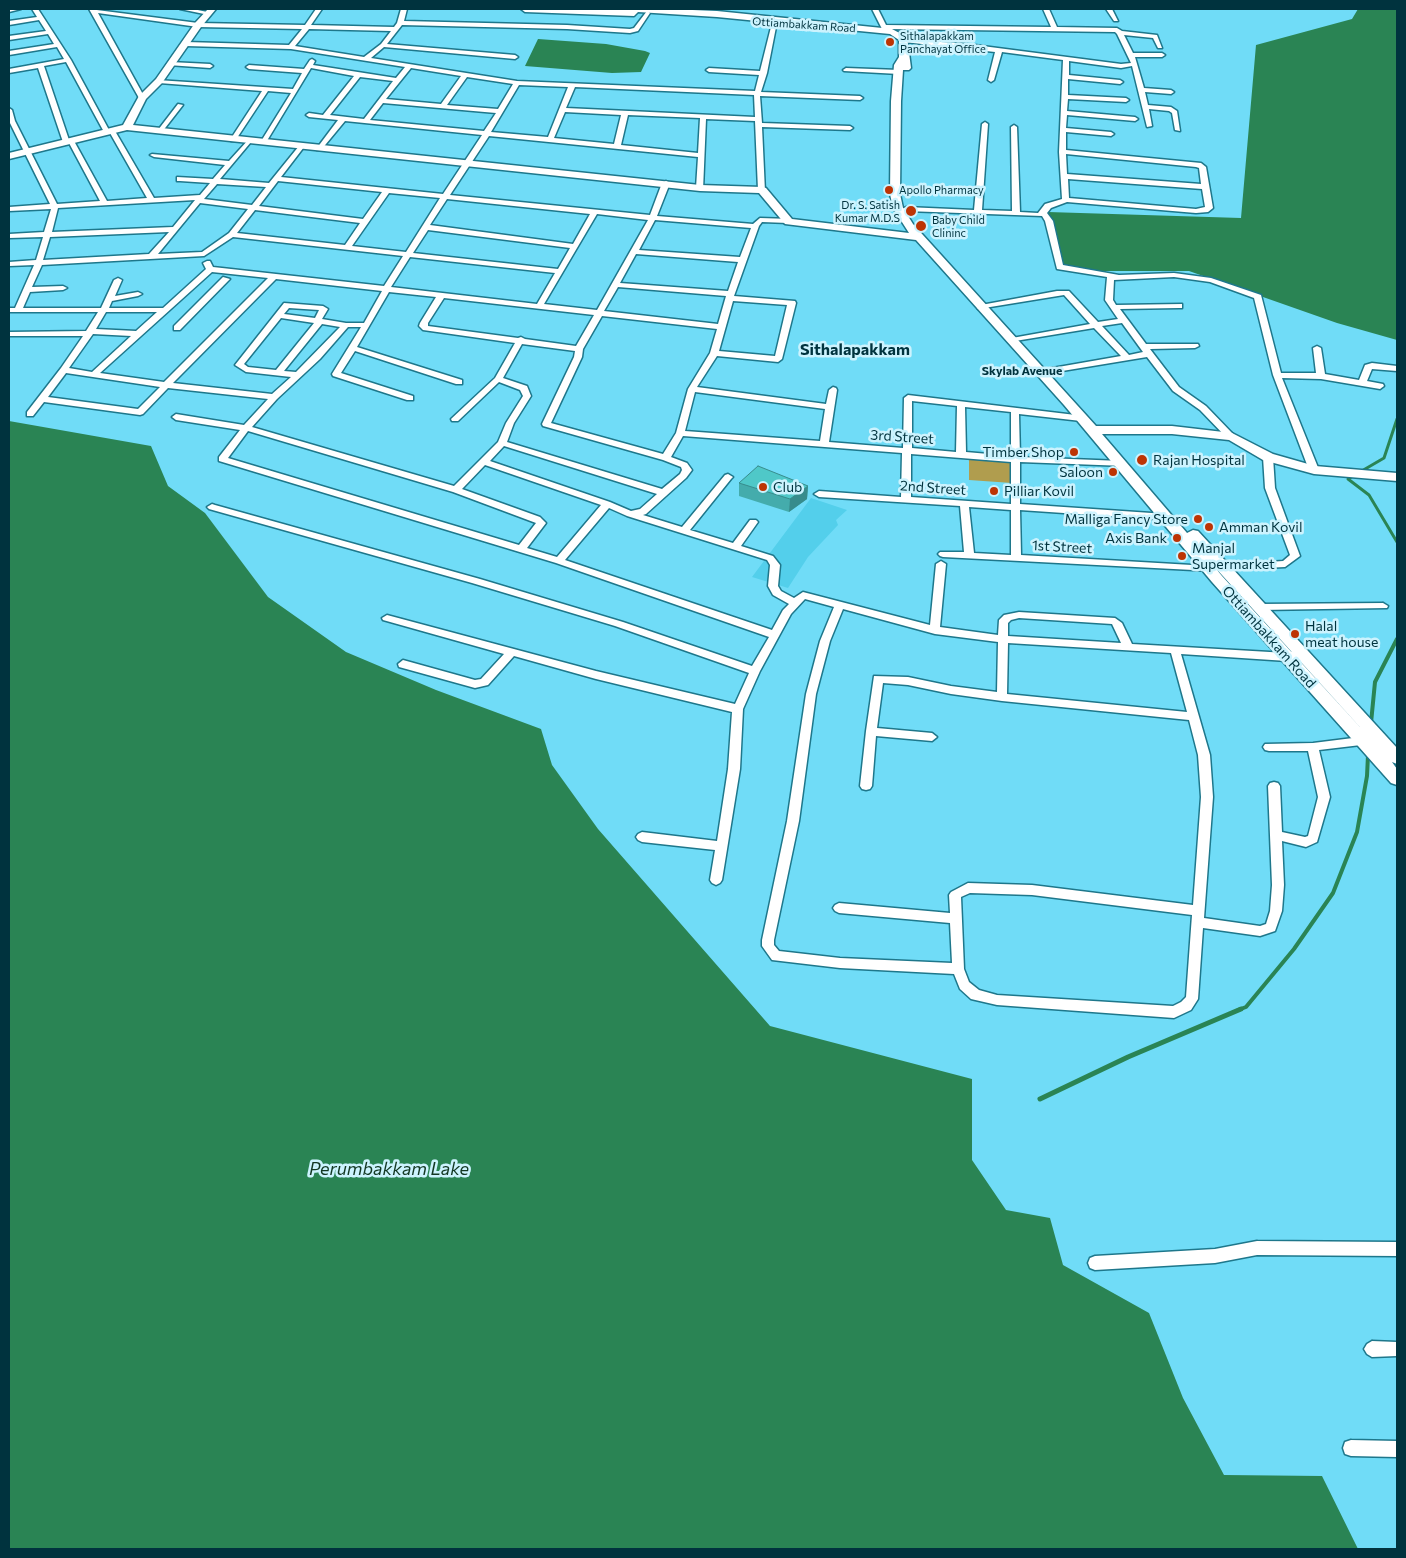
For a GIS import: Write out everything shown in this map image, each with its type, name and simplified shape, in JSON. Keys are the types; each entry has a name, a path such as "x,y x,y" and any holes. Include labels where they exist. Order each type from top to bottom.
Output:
{"street":[{"path":"9,10 18,9"},
{"path":"35,9 68,60 152,201"},
{"path":"183,9 211,11"},
{"path":"291,47 319,9"},
{"path":"364,59 383,45 398,26 404,9"},
{"name":"Ottiambakkam Road","path":"525,9 647,13 873,30 886,29 898,34 904,40 904,57 907,65 903,172 906,209 919,237"},
{"name":"Ottiambakkam Road","path":"624,9 726,15 873,30"},
{"path":"875,9 886,29 1109,29 1117,30 1120,33 1155,36 1160,48"},
{"path":"1046,9 1055,29"},
{"path":"1109,9 1116,20"},
{"path":"92,10 198,25 567,27 630,31 636,30 647,13"},
{"path":"92,10 142,98"},
{"path":"127,128 142,98 159,81 198,25 211,11"},
{"path":"9,23 40,18"},
{"path":"775,23 757,95 762,190 788,221"},
{"path":"956,28 960,45"},
{"path":"9,38 49,32"},
{"path":"1120,33 1135,64 1149,126"},
{"path":"904,40 960,45 1120,66 1135,64"},
{"path":"186,44 291,47 517,83 757,95 860,98"},
{"path":"9,53 58,45"},
{"path":"383,45 515,56"},
{"path":"991,80 999,50"},
{"path":"263,143 319,51"},
{"path":"1130,55 1162,55"},
{"name":"Ottiambakkam Road","path":"904,57 899,65 896,101 895,194 898,208 903,218 1092,430 1209,569 1397,779"},
{"path":"1066,59 1062,152 1066,200"},
{"path":"9,70 68,60"},
{"path":"170,64 210,66"},
{"path":"40,65 68,142 105,204"},
{"path":"365,122 409,66"},
{"path":"249,67 308,68 397,80"},
{"path":"709,70 764,73"},
{"path":"846,70 899,72"},
{"path":"325,117 358,75"},
{"path":"443,106 465,75"},
{"path":"1065,77 1120,82"},
{"path":"159,81 295,91"},
{"path":"410,398 336,374 367,326 387,288 445,196 468,164 517,83"},
{"path":"550,140 572,86"},
{"path":"233,140 266,89"},
{"path":"1141,90 1171,92"},
{"path":"1064,97 1126,100"},
{"path":"382,101 500,111"},
{"path":"160,131 180,105"},
{"path":"1146,107 1174,110 1178,130"},
{"path":"9,110 56,206 46,233 40,262 27,290 13,310"},
{"path":"562,110 703,116 850,128"},
{"path":"617,146 625,113"},
{"path":"1064,113 1135,119"},
{"path":"309,115 700,154"},
{"path":"700,188 703,116"},
{"path":"319,149 342,119"},
{"path":"978,212 986,124"},
{"path":"1014,127 1016,214"},
{"path":"9,156 127,128 700,188 762,190"},
{"path":"1063,130 1111,134"},
{"path":"152,256 249,141"},
{"path":"9,264 204,254 232,235 301,147"},
{"path":"906,209 1039,215 1048,206 1066,200 1205,210 1209,208 1202,167 1192,163 1062,152"},
{"path":"154,155 230,163"},
{"path":"1063,176 1206,187"},
{"path":"180,179 214,182 274,182 388,190 653,218 755,226"},
{"path":"630,514 642,512 664,493 687,470 684,465 666,458 546,424 578,357 579,348 617,285 653,218 666,183"},
{"path":"347,247 388,190"},
{"path":"9,209 200,199 254,208 365,221"},
{"path":"540,305 595,212"},
{"path":"1043,213 1049,221 1060,267 1118,276 1174,275 1211,280 1258,297 1277,375 1314,470"},
{"path":"666,458 680,433 692,389 714,353 743,260 755,226 760,220 788,221 919,237"},
{"path":"426,227 574,246"},
{"path":"9,236 176,229"},
{"path":"232,235 559,271"},
{"path":"635,252 743,260"},
{"path":"204,254 214,281"},
{"path":"210,269 722,327"},
{"path":"42,398 140,412 164,385 274,276"},
{"path":"1118,276 1110,278 1109,300 1176,389 1203,408 1230,436 1268,457 1314,470 1394,477"},
{"path":"30,414 90,332 104,310 118,280"},
{"path":"94,374 166,310 214,281"},
{"path":"177,328 214,281"},
{"path":"617,285 792,303 778,359 714,353"},
{"path":"27,290 64,288"},
{"path":"981,307 1066,293 1127,358"},
{"path":"109,299 138,294"},
{"path":"442,294 424,323 423,326 426,328 579,348"},
{"path":"278,373 318,321 324,309 322,308 287,305 239,365 246,369 278,373 298,375"},
{"path":"1114,307 1179,306"},
{"path":"13,310 166,310"},
{"path":"278,315 346,325 367,326"},
{"path":"1012,340 1124,320"},
{"path":"346,325 318,357 274,397 246,428 222,459 559,561 775,635"},
{"path":"9,334 90,332 140,334"},
{"path":"455,419 498,379 521,339"},
{"path":"1041,373 1127,358 1147,350 1195,346"},
{"path":"353,348 459,382"},
{"path":"1317,348 1321,376"},
{"path":"1362,382 1368,367 1397,368"},
{"path":"64,370 164,385 274,397"},
{"path":"1277,375 1321,376 1380,386"},
{"path":"456,490 502,444 510,423 527,396 524,388 498,379"},
{"path":"692,389 830,407"},
{"path":"824,444 833,390"},
{"path":"906,500 908,398 1081,418"},
{"path":"961,403 962,455"},
{"path":"1015,410 1016,559"},
{"path":"176,418 246,428 456,490 537,519 541,523 521,549"},
{"path":"1092,430 1172,430 1230,436"},
{"name":"3rd Street","path":"680,433 1123,466"},
{"path":"502,444 664,493"},
{"path":"1225,568 1284,564 1295,556 1270,488 1268,457"},
{"path":"484,462 607,504 630,514 770,558 775,565 773,586 777,594 796,603"},
{"name":"Ottiambakkam Road","path":"1123,466 1164,504 1225,568 1397,758"},
{"path":"684,531 728,477"},
{"name":"2nd Street","path":"818,494 1166,517"},
{"path":"559,561 607,504"},
{"path":"964,504 969,556"},
{"path":"212,507 571,610 755,671"},
{"path":"735,547 753,522"},
{"name":"1st Street","path":"935,630 942,559 969,556 1209,569"},
{"path":"716,880 734,769 738,709 755,671 787,612 803,595 935,630 1001,639 1287,657 1301,653"},
{"path":"840,605 825,641 811,694 793,821 768,946 776,956 840,964 958,969"},
{"path":"1260,607 1383,606"},
{"path":"1002,697 1001,639 1003,622 1008,617 1019,614 1115,621 1128,646"},
{"path":"387,618 596,676 738,709"},
{"path":"1175,650 1204,755 1207,797 1198,916 1192,999 1186,1006 1174,1012 996,1000 975,994 964,985 958,969 955,895 968,888 1032,890 1198,916 1260,931 1271,927 1276,911 1278,886 1274,786"},
{"path":"403,664 475,684 484,682 512,652"},
{"path":"866,786 878,679 908,681 951,690 1002,697 1192,716"},
{"path":"871,732 932,737"},
{"path":"1269,747 1362,742"},
{"path":"1276,835 1306,842 1313,839 1324,797 1313,746"},
{"path":"642,837 721,846"},
{"path":"839,908 955,918"},
{"path":"1095,1263 1216,1256 1257,1248 1397,1249"},
{"path":"1372,1349 1397,1349"},
{"path":"1351,1448 1397,1449"}],"shaded area":[{"path":"969,458 1014,461 1012,483 969,480"},
{"path":"811,498 847,510 836,520 838,525 808,557 788,588 752,577"}],"water":[{"path":"1358,9 1397,9 1397,340 1337,323 1189,271 1060,271 1048,212 1241,218 1256,45 1352,19"},
{"path":"538,39 606,44 650,53 641,72 612,73 525,66"},
{"name":"Perumbakkam Lake","path":"9,421 151,446 168,486 205,513 268,597 346,652 436,690 541,729 552,765 598,829 770,1026 972,1079 972,1160 1006,1210 1050,1218 1063,1265 1149,1313 1183,1398 1224,1475 1322,1476 1358,1549 9,1549"}],"building":[{"path":"758,466 808,486 790,499 739,483"}],"waterway":[{"path":"1397,419 1384,458 1348,479 1369,495 1397,542"},
{"path":"1371,723 1375,682 1397,639"},
{"path":"1238,1010 1246,1007 1294,949 1333,893 1357,832 1367,776 1368,755"},
{"path":"1040,1099 1128,1057 1241,1009"}],"place":[{"name":"Sithalapakkam Panchayat Office","path":"890,42"},
{"name":"Apollo Pharmacy","path":"889,190"},
{"name":"Dr. S. Satish Kumar M.D.S","path":"911,211"},
{"name":"Baby Child Clininc","path":"921,226"},
{"name":"Timber Shop","path":"1074,452"},
{"name":"Rajan Hospital","path":"1142,460"},
{"name":"Saloon","path":"1113,472"},
{"name":"Club","path":"763,487"},
{"name":"Pilliar Kovil","path":"994,491"},
{"name":"Malliga Fancy Store","path":"1198,519"},
{"name":"Amman Kovil","path":"1209,527"},
{"name":"Axis Bank","path":"1177,538"},
{"name":"Manjal Supermarket","path":"1182,556"},
{"name":"Halal meat house","path":"1295,634"}],"district":[{"name":"Sithalapakkam","path":"855,350"},
{"name":"Skylab Avenue","path":"1022,371"}]}
